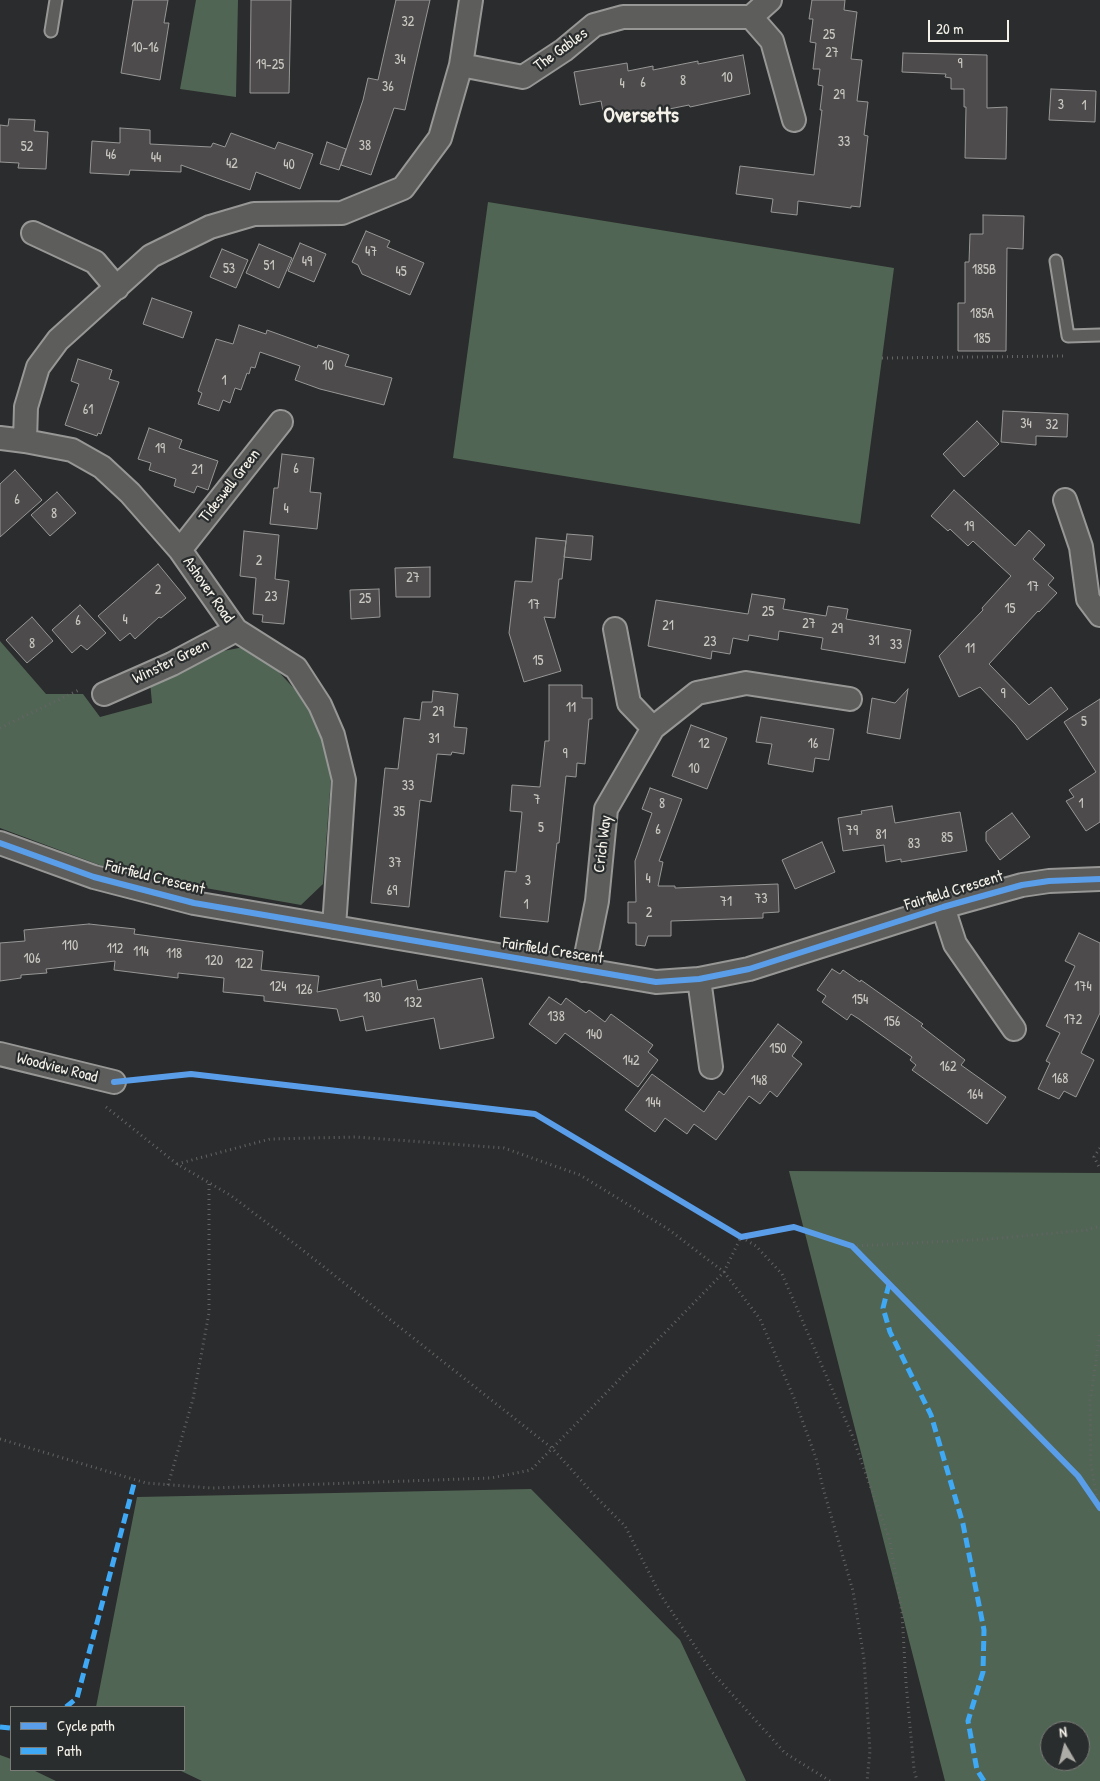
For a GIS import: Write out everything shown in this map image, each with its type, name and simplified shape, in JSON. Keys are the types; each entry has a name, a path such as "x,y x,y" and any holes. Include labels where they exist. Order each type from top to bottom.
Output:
{"street":[{"path":"25,441 26,407 38,367 58,340 151,256 210,227 254,214 342,214 402,188 440,138 461,65 471,0"},
{"path":"770,0 751,18 772,41 794,120"},
{"name":"The Gables","path":"461,65 523,77 564,50 594,25 623,17 751,18"},
{"path":"34,233 95,262 117,288"},
{"name":"Tideswell Green","path":"180,550 281,422"},
{"name":"Ashover Road","path":"0,438 72,450 102,467 130,493 180,550 236,630 296,668 320,705 334,735 344,780 334,927"},
{"path":"1065,500 1081,547 1088,599 1100,615"},
{"path":"615,629 629,703 653,728"},
{"name":"Winster Green","path":"104,694 172,664 236,630"},
{"name":"Crich Way","path":"583,970 597,901 606,809 653,728 697,692 746,683 850,699"},
{"name":"Fairfield Crescent","path":"0,842 94,877 194,903 656,982 699,979 749,969 944,907 1022,885 1049,881 1100,879"},
{"name":"Fairfield Crescent","path":"944,907 955,944 1014,1029"},
{"path":"699,979 711,1067"},
{"name":"Woodview Road","path":"0,1054 114,1082"}],"lane":[{"path":"51,30 56,0"},
{"path":"1056,261 1068,336 1100,335"}],"path":[{"path":"882,358 1070,356"},
{"path":"0,728 95,682 104,694"},
{"path":"114,1082 104,1105 139,1135 177,1164 230,1195 295,1244 553,1449 625,1526 660,1594 712,1672 784,1753 830,1781"},
{"path":"177,1164 270,1138 356,1137 504,1148 580,1175 668,1229 724,1272 760,1319 794,1398 816,1458 853,1591 863,1650 870,1751 867,1781"},
{"path":"1100,1148 1094,1158 1100,1169"},
{"path":"168,1485 193,1399 208,1312 209,1183"},
{"path":"843,1244 852,1246 990,1239 1087,1230 1100,1226"},
{"path":"732,1232 756,1246 782,1274 852,1435 890,1541 902,1613 906,1683 914,1769 917,1781"},
{"path":"741,1237 750,1236"},
{"path":"0,1440 146,1483 211,1488 491,1478 532,1470 724,1272 741,1237"},
{"path":"852,1246 858,1253"},
{"path":"1099,1506 1091,1464 1090,1402 1100,1334"},
{"path":"1088,1491 1099,1506"}],"green space":[{"path":"196,0 238,0 236,97 180,89"},
{"path":"488,202 894,268 860,524 453,458"},
{"path":"0,641 46,694 83,694 100,717 152,703 150,682 223,651 244,647 275,668 302,697 323,730 331,778 323,884 301,905 121,873 0,828"},
{"path":"789,1171 1100,1173 1100,1781 945,1781"},
{"path":"531,1489 680,1640 746,1781 202,1781 181,1771 185,1771 185,1706 96,1706 137,1497"},
{"path":"0,1755 10,1759 10,1771 35,1771 56,1781 0,1781"}],"building":[{"path":"133,0 168,0 164,23 169,23 160,80 121,73"},
{"path":"251,0 291,0 289,93 250,93"},
{"path":"396,0 430,0 405,110 394,108 371,175 341,165 363,100 368,78 378,80"},
{"path":"812,0 845,0 844,10 857,12 851,59 862,60 857,101 868,102 864,135 868,136 860,207 851,206 851,208 798,201 797,215 771,212 773,199 736,194 740,166 814,175 823,86 818,85 820,69 813,69 816,43 810,42 813,19 809,19"},
{"path":"903,53 987,55 987,108 1007,107 1006,159 965,158 966,107 964,107 964,89 951,89 951,78 945,77 946,74 902,72"},
{"path":"743,55 750,94 605,122 601,101 580,105 574,72 627,63 628,71 653,66 653,70"},
{"path":"1051,89 1096,91 1095,122 1049,120"},
{"path":"9,119 35,120 34,131 48,132 46,169 18,168 19,163 0,162 0,125 8,126"},
{"path":"120,128 150,130 150,144 211,147 213,143 225,147 231,133 275,149 278,142 313,154 300,189 256,172 250,190 181,165 181,172 130,170 129,175 90,173 92,141 120,143"},
{"path":"327,142 346,149 339,170 320,164"},
{"path":"983,215 1024,216 1023,249 1007,248 1006,351 958,351 958,303 965,303 965,262 969,262 970,234 983,234"},
{"path":"366,231 390,241 387,247 424,263 410,295 362,274 358,265 352,262"},
{"path":"300,243 326,254 314,282 288,271"},
{"path":"259,244 292,258 279,288 246,273"},
{"path":"222,249 248,260 236,288 210,277"},
{"path":"152,298 192,312 183,338 143,324"},
{"path":"239,325 266,334 267,330 317,348 318,345 349,355 345,366 392,378 384,405 320,389 295,380 300,366 260,352 255,368 251,367 249,374 247,373 241,390 235,388 230,403 223,400 219,411 198,404 202,393 198,391 216,339 233,344"},
{"path":"78,359 112,370 109,379 119,382 101,434 98,433 97,436 65,425 79,384 71,381"},
{"path":"1003,411 1068,414 1067,437 1036,436 1036,445 1001,442"},
{"path":"977,421 999,444 964,477 943,454"},
{"path":"149,428 182,440 179,448 218,461 208,490 197,486 194,493 174,486 176,479 149,470 151,463 138,459"},
{"path":"282,454 314,458 310,492 321,493 317,529 270,524 274,488 278,488"},
{"path":"15,470 42,500 0,537 0,484"},
{"path":"954,490 1015,546 1029,530 1045,545 1033,559 1054,578 1048,585 1057,593 989,664 1029,705 1051,687 1068,709 1027,740 1016,725 980,687 959,697 939,656 983,610 982,608 1011,576 973,541 968,546 950,529 948,531 931,516"},
{"path":"57,492 76,513 50,536 31,515"},
{"path":"244,531 279,535 275,579 289,581 284,624 262,622 263,615 253,614 256,578 240,576"},
{"path":"567,534 593,536 591,560 564,557"},
{"path":"536,538 566,541 562,579 559,579 555,618 544,617 561,671 524,682 509,633 515,581 532,582"},
{"path":"158,564 186,598 161,618 159,617 135,639 130,633 120,641 98,616"},
{"path":"430,567 430,597 396,597 395,568"},
{"path":"379,589 380,617 351,619 350,590"},
{"path":"752,594 785,599 783,609 826,616 828,606 848,609 846,619 911,630 905,663 821,649 823,638 779,631 778,640 749,635 748,641 733,638 730,654 712,651 711,659 648,646 656,600 748,614"},
{"path":"80,605 106,633 87,650 81,645 72,653 52,630"},
{"path":"32,617 53,641 27,663 6,640"},
{"path":"549,685 582,685 582,698 592,698 592,719 589,719 585,764 577,763 576,777 566,776 548,922 500,917 505,871 516,872 522,812 510,811 512,785 540,787 545,741 549,741"},
{"path":"908,689 900,739 867,733 872,698 895,703"},
{"path":"433,691 458,694 454,727 467,728 464,754 452,752 451,755 437,754 431,802 420,800 409,907 371,903 385,768 398,769 404,718 420,720 422,702 432,702"},
{"path":"1100,699 1100,822 1086,831 1066,801 1074,797 1069,790 1096,772 1064,722"},
{"path":"761,717 834,729 829,760 815,758 813,772 768,764 772,744 756,742"},
{"path":"691,725 727,738 707,789 672,776"},
{"path":"650,788 682,799 659,861 663,862 658,886 675,886 675,888 778,884 779,912 763,913 763,918 671,921 671,936 648,936 645,946 636,945 636,923 628,923 628,902 636,902 635,861 652,813 642,809"},
{"path":"892,806 895,823 960,812 967,851 901,862 901,859 886,862 884,845 843,851 838,818 862,814 861,811"},
{"path":"1012,813 1030,837 1000,860 986,841 986,832"},
{"path":"822,842 835,872 795,889 782,860"},
{"path":"89,924 135,929 134,934 263,951 261,970 319,976 317,992 381,979 382,987 416,980 418,990 482,978 494,1038 440,1049 434,1018 366,1031 363,1016 340,1021 337,1009 264,1001 264,996 223,992 224,978 178,973 178,978 114,970 115,961 46,969 47,973 21,975 21,978 0,981 0,943 25,941 24,930"},
{"path":"1079,933 1100,943 1100,1013 1081,1053 1094,1060 1076,1097 1064,1091 1059,1099 1038,1089 1050,1063 1046,1061 1060,1033 1046,1026 1075,966 1065,961"},
{"path":"832,969 840,974 843,970 860,982 861,980 923,1024 921,1026 965,1060 961,1065 1006,1097 987,1124 912,1070 916,1065 910,1060 912,1057 851,1014 847,1020 822,1002 826,996 817,990"},
{"path":"549,997 561,1005 566,998 586,1013 589,1010 605,1022 611,1014 653,1045 648,1052 658,1060 638,1087 565,1033 556,1044 529,1024"},
{"path":"778,1024 802,1042 792,1056 802,1064 777,1097 770,1091 760,1104 749,1096 716,1140 694,1124 687,1134 665,1118 655,1132 625,1110 652,1074 704,1112 719,1091 724,1095"}],"marked path":[{"path":"889,1284 883,1308 890,1332 931,1415 963,1524 984,1630 983,1672 968,1721 977,1770 984,1781"},
{"path":"67,1706 77,1698 135,1480"},
{"path":"0,1727 10,1728"}],"cycle path":[{"path":"0,843 94,877 194,903 656,982 699,979 749,969 943,907 1022,885 1049,881 1100,879"},
{"path":"114,1082 191,1074 535,1114 741,1237 794,1227 852,1246 1078,1476 1100,1508"}],"district":[{"name":"Oversetts","path":"641,116"}]}
